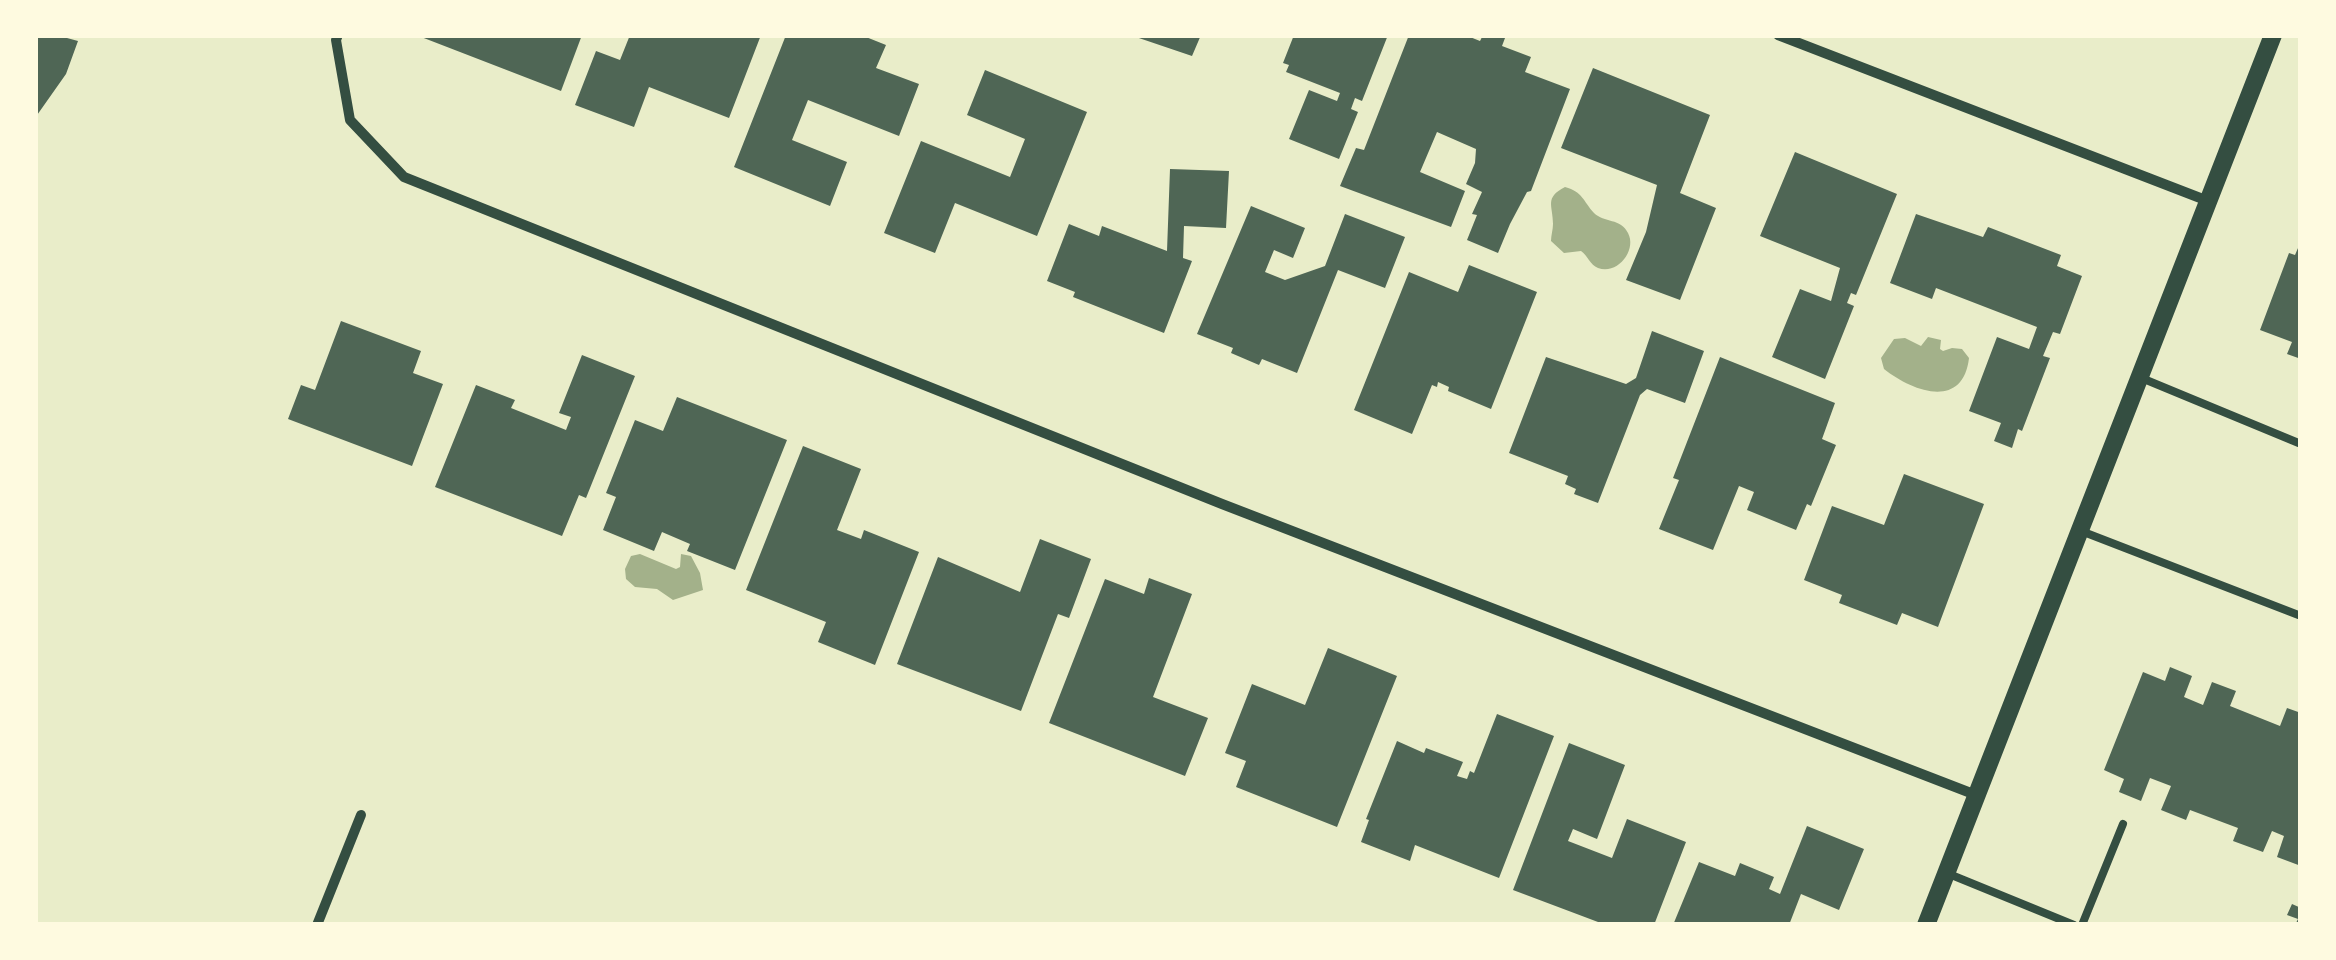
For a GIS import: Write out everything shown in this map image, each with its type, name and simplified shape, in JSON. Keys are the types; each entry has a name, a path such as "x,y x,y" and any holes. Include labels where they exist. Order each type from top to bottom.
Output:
{"street":[{"path":"338,35 350,120 404,177 1205,498 1976,795"},
{"path":"1778,35 2208,201"},
{"path":"1926,925 2272,35"},
{"path":"317,925 360,815"}],"lane":[{"path":"2138,376 2301,444"},
{"path":"2078,530 2301,616"},
{"path":"2082,925 2123,824"},
{"path":"1946,873 2074,925"}],"shaded area":[{"path":"1565,187 1579,194 1598,216 1625,228 1630,247 1619,264 1598,268 1581,251 1564,253 1551,241 1552,199"},
{"path":"1928,337 1941,340 1943,351 1962,349 1969,358 1965,374 1947,390 1922,389 1884,369 1881,358 1894,339 1905,338 1921,346"},
{"path":"640,554 676,569 680,567 681,554 691,556 703,590 673,600 657,589 635,587 626,579 625,569 631,556"}],"building":[{"path":"35,35 78,41 66,74 35,118"},
{"path":"416,35 582,35 561,91"},
{"path":"630,35 761,35 729,118 649,87 634,127 575,105 596,51 620,60"},
{"path":"786,35 861,35 886,45 876,68 919,84 899,136 808,100 792,140 847,162 830,206 734,167"},
{"path":"1130,35 1201,35 1192,56"},
{"path":"1294,35 1388,35 1362,101 1355,98 1351,109 1358,112 1339,159 1289,139 1309,90 1337,101 1340,93 1286,72 1289,65 1283,63"},
{"path":"1409,35 1465,35 1480,41 1483,35 1499,35 1505,38 1502,46 1531,57 1525,72 1570,89 1531,191 1527,192 1498,253 1467,240 1482,192 1466,184 1476,149 1437,132 1420,172 1465,191 1451,227 1340,186 1356,148 1364,150"},
{"path":"1593,68 1710,115 1680,193 1716,208 1680,300 1626,280 1646,232 1657,185 1561,148"},
{"path":"985,70 1087,112 1037,236 955,203 935,253 884,233 921,141 1010,177 1025,139 967,115"},
{"path":"1795,152 1897,194 1856,295 1851,293 1847,303 1854,306 1825,379 1772,357 1800,289 1831,301 1840,268 1760,236"},
{"path":"1170,169 1229,171 1226,228 1184,226 1183,258 1192,261 1164,333 1073,297 1075,292 1047,281 1069,224 1099,236 1102,226 1167,251"},
{"path":"1251,206 1305,228 1293,258 1274,250 1265,272 1285,280 1325,266 1345,214 1405,237 1385,288 1338,270 1297,373 1262,359 1259,365 1231,353 1233,348 1197,334"},
{"path":"1916,214 1983,237 1988,227 2061,255 2057,266 2082,276 2060,334 2053,332 2043,356 2050,358 2012,448 1994,441 2001,423 1969,411 1997,337 2029,349 2037,327 1936,288 1932,299 1890,283"},
{"path":"2301,241 2301,359 2287,354 2292,342 2260,330 2289,253 2295,255"},
{"path":"1469,265 1537,292 1491,409 1448,391 1449,387 1438,382 1437,387 1432,385 1412,434 1354,410 1409,272 1458,292"},
{"path":"341,321 421,351 413,373 443,384 412,466 288,419 301,385 315,390"},
{"path":"1652,331 1704,351 1685,403 1647,389 1640,395 1598,503 1574,494 1576,489 1565,484 1568,476 1509,453 1546,357 1626,384 1636,378"},
{"path":"582,355 635,376 586,498 579,495 562,536 435,487 476,385 515,400 511,408 566,430 571,417 559,413"},
{"path":"1720,357 1835,403 1822,439 1836,445 1811,506 1807,504 1796,530 1747,510 1754,492 1739,486 1713,550 1659,529 1679,480 1673,478"},
{"path":"677,397 787,440 735,570 687,551 690,544 662,532 654,551 603,530 616,497 606,493 635,420 663,431"},
{"path":"803,446 861,469 837,530 861,539 864,530 919,552 875,665 818,642 826,622 746,590"},
{"path":"1904,474 1984,504 1938,627 1902,613 1897,625 1839,603 1842,595 1804,580 1832,506 1884,525"},
{"path":"1040,539 1091,559 1069,618 1058,614 1021,711 897,664 938,557 1020,592"},
{"path":"1149,578 1192,594 1153,697 1208,718 1185,776 1049,723 1105,579 1144,594"},
{"path":"1328,648 1397,676 1337,827 1236,787 1246,761 1225,753 1252,684 1305,705"},
{"path":"2170,667 2192,676 2184,697 2203,705 2212,682 2236,691 2230,706 2280,726 2287,708 2301,713 2301,866 2277,857 2284,836 2272,831 2263,852 2233,841 2238,828 2190,810 2186,820 2161,810 2171,786 2150,778 2141,801 2119,792 2124,779 2104,770 2143,672 2165,681"},
{"path":"1497,714 1554,736 1499,878 1415,845 1410,861 1361,842 1369,820 1366,819 1397,741 1424,753 1426,748 1463,762 1457,776 1467,779 1470,771 1474,773"},
{"path":"1569,743 1625,765 1597,839 1573,829 1568,841 1612,858 1627,819 1686,842 1654,925 1606,925 1513,890"},
{"path":"1807,826 1864,849 1839,910 1801,894 1789,925 1673,925 1699,862 1735,876 1740,863 1774,877 1769,889 1780,894"},
{"path":"2292,904 2301,908 2301,925 2295,925 2298,919 2287,915"}]}
